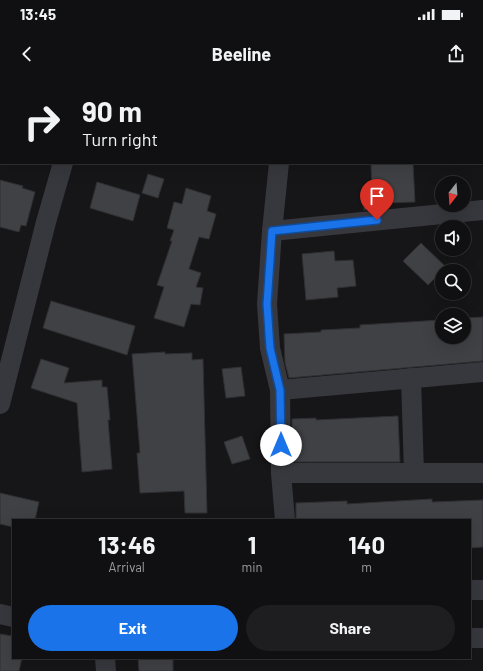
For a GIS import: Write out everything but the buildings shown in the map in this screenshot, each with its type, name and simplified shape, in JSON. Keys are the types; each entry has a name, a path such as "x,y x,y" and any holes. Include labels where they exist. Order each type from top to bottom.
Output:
{"street":[{"path":"0,404 46,222 63,164"},
{"path":"279,164 267,304 270,348 280,390 281,473 285,519"},
{"path":"272,231 483,210"},
{"path":"280,390 483,372"},
{"path":"411,378 414,473"},
{"path":"281,473 483,473"},
{"path":"471,590 483,590"},
{"path":"0,614 12,617"},
{"path":"471,638 483,638"},
{"path":"105,659 106,671"}],"route":[{"path":"281,445 280,390 270,348 267,304 272,231 377,220"}]}
